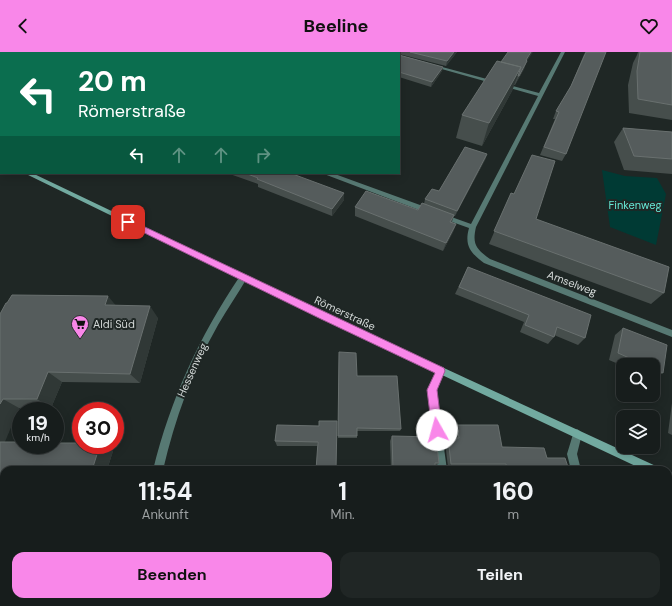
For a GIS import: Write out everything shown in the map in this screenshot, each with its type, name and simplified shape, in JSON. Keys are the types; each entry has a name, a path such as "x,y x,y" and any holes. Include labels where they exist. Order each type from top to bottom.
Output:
{"street":[{"path":"329,174 473,227 563,52"},
{"path":"429,64 540,95"},
{"name":"Römerstraße","path":"29,174 243,278 577,434 641,466"},
{"name":"Amselweg","path":"473,227 470,236 471,244 476,253 487,261 672,334"},
{"name":"Hessenweg","path":"159,466 163,447 181,393 208,332 243,278"},
{"path":"441,371 432,390 442,466"},
{"path":"575,466 572,454 577,434"}],"green space":[{"name":"Finkenweg","path":"602,170 625,176 657,178 666,194 656,245 610,227"}],"building":[{"path":"410,52 454,52 447,61"},
{"path":"508,52 531,52 519,76 521,67 501,62"},
{"path":"586,52 606,52 566,154 544,147 559,112 556,111 571,86"},
{"path":"640,52 672,52 672,105 638,99 637,71"},
{"path":"400,55 443,67 432,82 400,72"},
{"path":"497,61 521,67 489,123 462,115"},
{"path":"623,128 672,132 672,159 634,156"},
{"path":"465,147 487,154 457,211 425,199 432,189 439,191"},
{"path":"532,155 555,161 536,219 669,267 664,293 494,231 511,193 514,194"},
{"path":"248,174 293,174 344,193 332,209 257,179 258,178"},
{"path":"366,191 418,210 422,203 454,215 450,222 456,224 446,243 355,207"},
{"path":"468,267 591,315 585,338 557,327 554,337 525,325 529,315 459,287"},
{"name":"Aldi Süd","path":"12,295 108,296 105,305 150,306 130,374 48,372 37,399 3,399 0,404 0,314"},
{"path":"623,328 667,345 663,373 660,372 660,358 629,358 618,353"},
{"path":"339,352 356,353 357,376 397,376 401,429 357,428 357,436 338,436"},
{"path":"319,421 337,421 336,466 316,466 318,442 275,441 277,425 319,426"},
{"path":"457,425 498,425 502,447 544,448 547,458 565,458 568,466 451,464 448,438 459,438"},
{"path":"392,436 436,437 439,463 435,463 435,466 393,466"},
{"path":"0,442 12,442 12,454 64,454 64,443 72,443 72,454 97,454 93,466 0,466"}],"place":[{"name":"Aldi Süd","path":"80,339"}],"route":[{"path":"128,222 441,371 432,390 437,430"}]}
